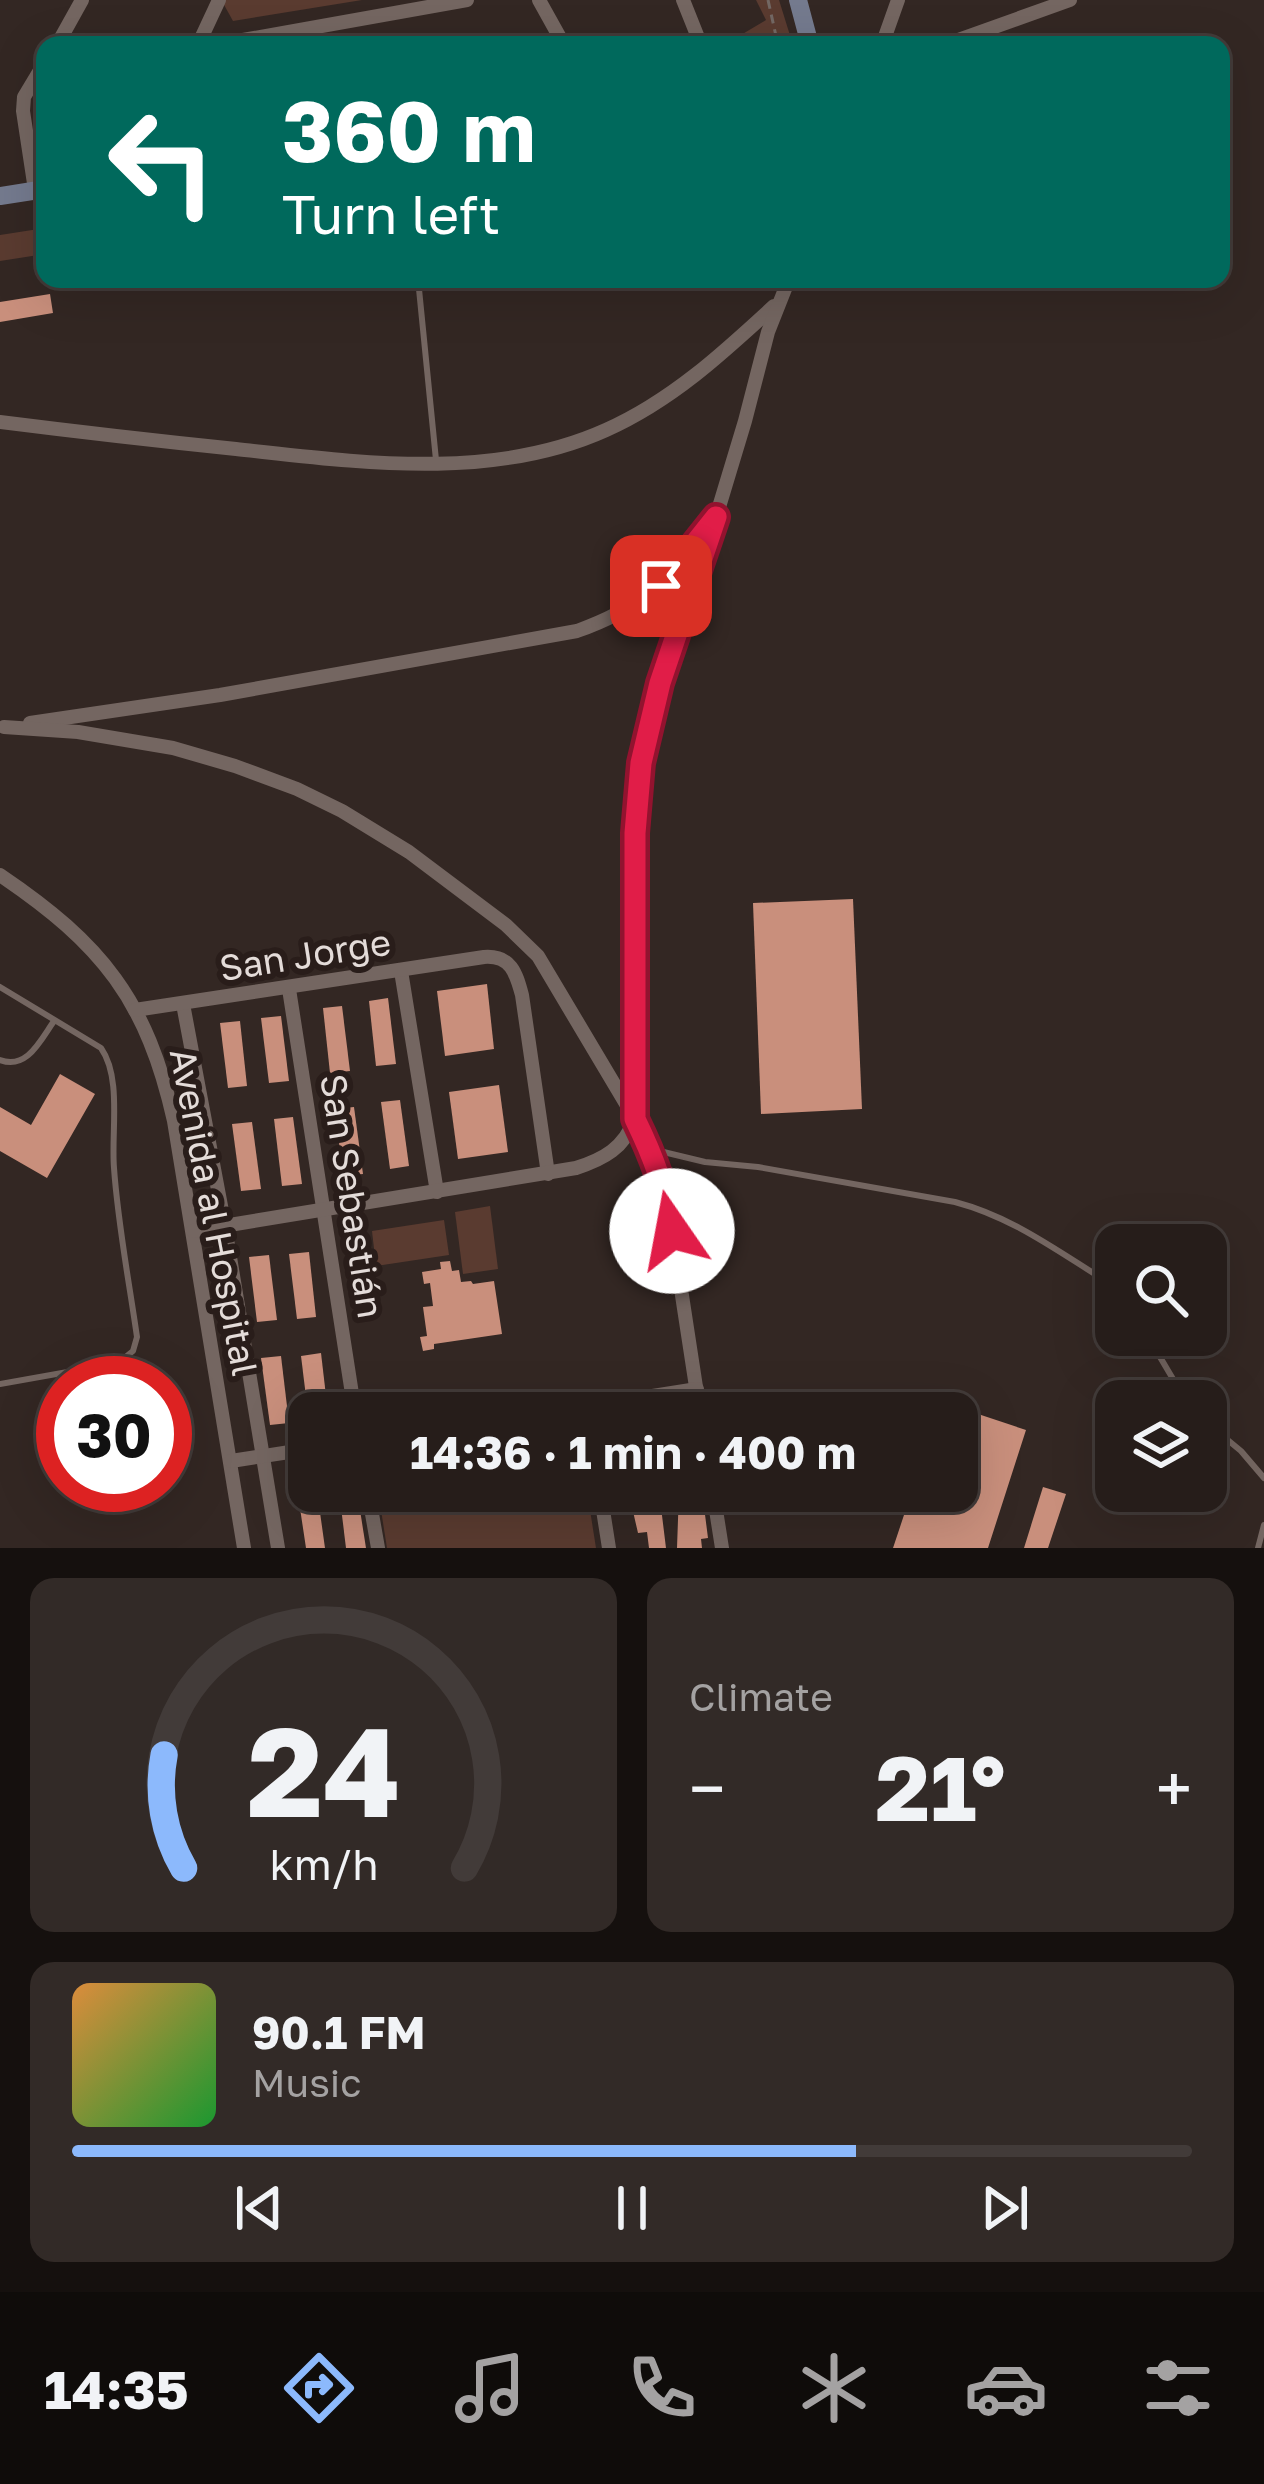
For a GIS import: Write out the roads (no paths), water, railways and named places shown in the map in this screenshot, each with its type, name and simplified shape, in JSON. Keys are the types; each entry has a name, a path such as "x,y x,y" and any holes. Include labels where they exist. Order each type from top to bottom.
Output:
{"main road":[{"path":"798,0 808,36"},
{"path":"0,196 36,190"}],"street":[{"path":"62,36 82,0"},
{"path":"202,36 219,0"},
{"path":"265,36 467,0"},
{"path":"538,0 559,36"},
{"path":"683,0 697,36"},
{"path":"885,36 898,0"},
{"path":"969,36 1070,0"},
{"path":"36,77 24,97 23,111 36,171"},
{"path":"193,1232 548,1174 599,1160 629,1135 635,1119 635,833 641,763 660,683 785,288"},
{"path":"0,422 394,464 514,457 601,433 656,404 692,380 778,303"},
{"path":"2,727 220,695 577,631 636,605 661,586 716,517"},
{"path":"2,727 125,738 235,766 327,804 409,852 506,925 538,956 650,1149 666,1191 697,1392"},
{"name":"Avenida al Hospital","path":"0,875 84,940 119,982 158,1057 193,1232 244,1548"},
{"name":"San Jorge","path":"135,1010 484,957 505,960 518,979 548,1174"},
{"path":"401,971 437,1192"},
{"name":"San Sebastián","path":"289,988 352,1392"},
{"path":"183,1004 278,1548"},
{"path":"681,1392 697,1389"},
{"path":"231,1462 288,1452"},
{"path":"372,1512 378,1548"},
{"path":"603,1512 609,1548"},
{"path":"716,1512 722,1548"}],"lane":[{"path":"419,288 436,463"},
{"path":"0,988 101,1048 112,1073 114,1169 136,1342 130,1356 118,1363 0,1384"},
{"path":"0,1060 11,1064 26,1058 55,1020"},
{"path":"650,1149 985,1210 1095,1274"},
{"path":"1227,1438 1262,1466 1264,1478"},
{"path":"1258,1548 1263,1528"}]}
